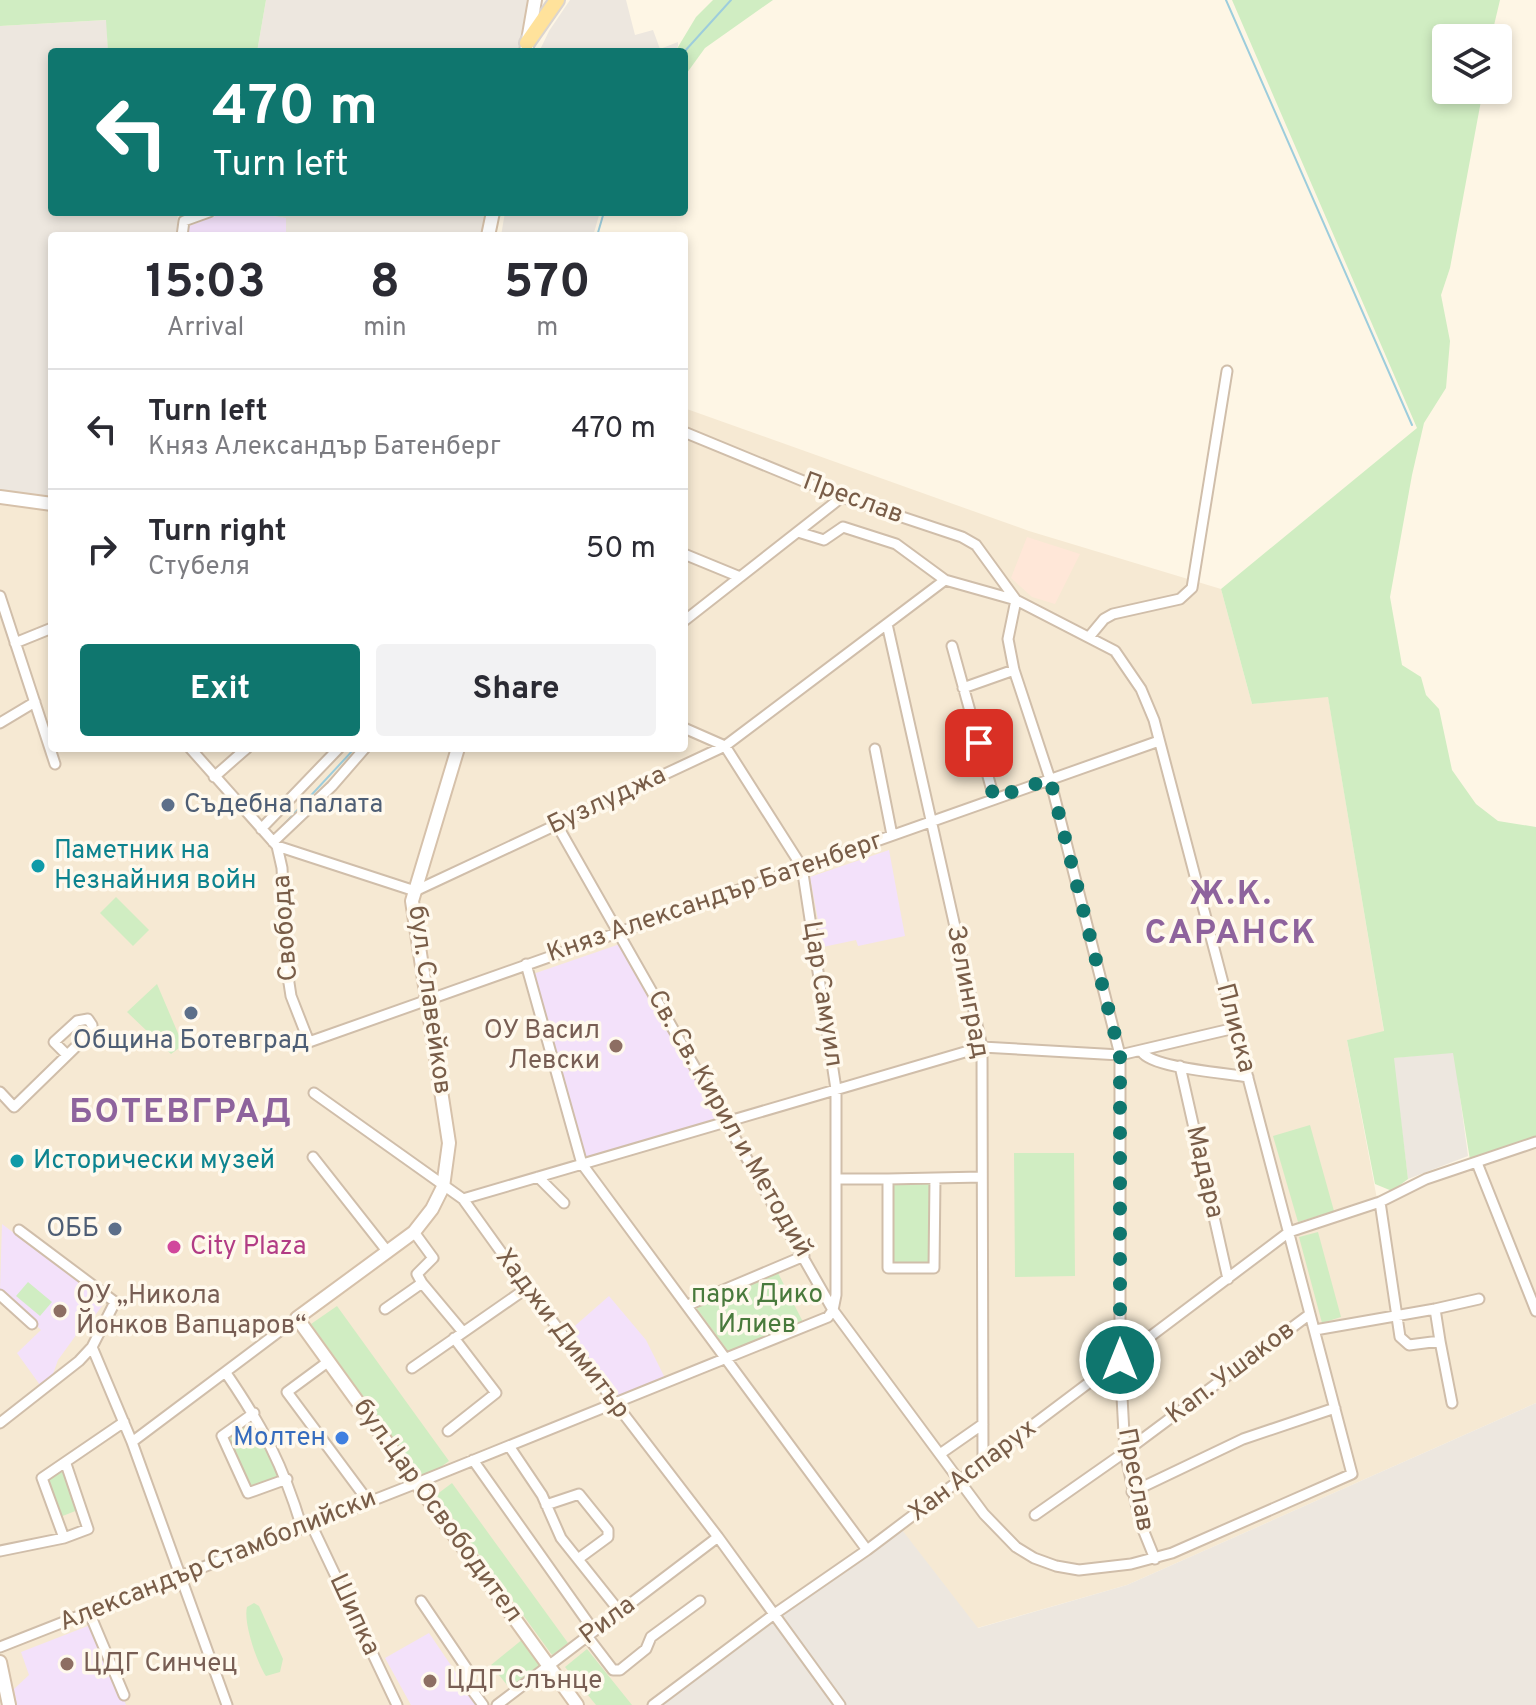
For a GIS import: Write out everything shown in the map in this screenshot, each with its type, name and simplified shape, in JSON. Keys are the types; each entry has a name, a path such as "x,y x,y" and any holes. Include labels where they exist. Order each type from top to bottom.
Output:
{"main road":[{"path":"526,48 557,0"}],"street":[{"path":"526,48 535,0"},
{"path":"183,232 184,221 198,216"},
{"path":"1089,637 1104,619 1113,614 1180,599 1195,583 1227,371"},
{"name":"Преслав","path":"688,434 842,497 962,537 976,545 1016,600 1008,639 1014,670 1050,779 1120,1055 1120,1360 1125,1452 1132,1492 1155,1559"},
{"path":"0,497 48,503"},
{"path":"688,618 842,497"},
{"name":"Преслав","path":"798,532 824,540 843,527 869,535 896,544 945,580"},
{"path":"688,556 740,577"},
{"name":"Плиска","path":"945,580 1016,600 1115,651 1141,689 1159,741 1352,1474"},
{"name":"Бузлуджа","path":"415,891 725,746 945,580"},
{"path":"0,596 48,734"},
{"name":"Зелинград","path":"887,624 982,1047 983,1463"},
{"path":"15,643 48,630"},
{"path":"952,646 994,798"},
{"path":"963,688 1014,670"},
{"path":"0,723 35,702"},
{"path":"688,730 725,746"},
{"name":"Княз Александър Батенберг","path":"309,1042 1159,741"},
{"name":"Цар Самуил","path":"725,746 802,867 836,1089 836,1295 833,1310"},
{"path":"875,749 892,835"},
{"path":"52,752 55,764"},
{"name":"Свобода","path":"193,752 275,844 282,868 291,996 309,1042"},
{"path":"214,777 242,752"},
{"path":"261,829 335,752"},
{"path":"362,752 275,844 415,891"},
{"name":"бул. Славейков","path":"414,1232 432,1209 443,1187 449,1143 412,913 415,891 457,752"},
{"name":"Св. Св. Кирил и Методий","path":"557,825 833,1310 1001,1533 1034,1558 1056,1566 1079,1570 1104,1569 1155,1559 1352,1474"},
{"path":"526,964 582,1164 867,1550"},
{"path":"0,1092 14,1107 92,1031 88,1019 77,1021 54,1042 67,1055"},
{"path":"463,1199 982,1047 1120,1055 1235,1028"},
{"path":"1142,1052 1148,1059 1248,1077"},
{"name":"Мадара","path":"1180,1066 1228,1279"},
{"name":"Хаджи Димитър","path":"314,1093 463,1199 613,1404 718,1537 840,1705"},
{"name":"Хан Аспарух","path":"653,1705 960,1481 1289,1232 1380,1202 1415,1184 1536,1142"},
{"path":"313,1157 387,1251"},
{"path":"1477,1163 1536,1311"},
{"path":"538,1177 564,1203"},
{"path":"836,1179 982,1177"},
{"path":"888,1179 888,1268 934,1268 935,1178"},
{"path":"1380,1202 1396,1315 1403,1342 1409,1345 1440,1341"},
{"path":"0,1423 79,1361 92,1347 115,1302 19,1230"},
{"path":"132,1442 414,1232 433,1258 417,1274 496,1393 448,1431"},
{"path":"688,1305 804,1256"},
{"path":"385,1309 422,1283"},
{"path":"412,1368 527,1288"},
{"path":"0,1295 32,1324"},
{"path":"1315,1330 1479,1299"},
{"path":"1435,1309 1452,1403"},
{"name":"Александър Стамболийски","path":"0,1647 613,1404 828,1317 833,1310"},
{"name":"Кап. Ушаков","path":"1035,1515 1310,1314"},
{"name":"бул.Цар Освободител","path":"297,1318 577,1705"},
{"path":"92,1347 132,1442 227,1705"},
{"path":"329,1361 287,1392 368,1501"},
{"name":"Шипка","path":"226,1373 254,1413 306,1526 397,1705"},
{"path":"1132,1492 1243,1439 1335,1408"},
{"path":"254,1413 222,1436 248,1493 287,1479"},
{"path":"64,1538 42,1478 124,1422"},
{"path":"940,1454 983,1424"},
{"path":"509,1446 546,1505 561,1538 620,1612"},
{"path":"473,1460 613,1670 620,1670 646,1649 651,1637 700,1601"},
{"path":"0,1551 64,1538 88,1529 66,1464"},
{"path":"546,1505 579,1494 608,1530 608,1537 578,1559"},
{"name":"Рила","path":"497,1705 718,1537"},
{"path":"421,1601 467,1669 464,1679 483,1705"},
{"path":"89,1612 124,1695"},
{"path":"0,1662 9,1705"}],"shaded area":[{"path":"266,0 528,0 519,48 258,48"},
{"path":"570,0 626,0 635,35 653,30 660,48 541,48"},
{"path":"107,20 108,48 48,48 48,216 178,216 176,232 48,232 48,501 0,496 0,26"},
{"path":"678,42 677,48 663,48"},
{"path":"215,216 286,218 286,232 188,232 189,226"},
{"path":"273,216 485,216 482,232 286,232 285,218"},
{"path":"504,216 599,216 594,232 502,232"},
{"path":"688,409 1029,531 1221,589 1252,704 1328,696 1384,1032 1347,1040 1377,1199 1536,1146 1536,1403 1127,1585 977,1628 899,1527 653,1705 0,1705 0,496 48,501 48,752 688,752"},
{"path":"1027,537 1080,554 1055,604 1032,597 1011,578"},
{"path":"889,850 905,936 858,946 856,940 823,947 810,877"},
{"name":"ОУ Васил Левски","path":"620,944 720,1118 585,1157 533,974"},
{"path":"1454,1052 1468,1156 1408,1179 1393,1058"},
{"name":"ОУ „Никола Йонков Вапцаров“","path":"2,1224 105,1302 90,1322 87,1320 58,1360 53,1374 40,1385 17,1353 41,1330 0,1290"},
{"path":"609,1296 646,1340 666,1380 620,1399 569,1331"},
{"path":"1536,1403 1536,1705 653,1705 899,1526 978,1628 1127,1585"},
{"name":"ЦДГ Синчец","path":"93,1624 126,1705 17,1705 14,1689 29,1675 21,1652"},
{"name":"ЦДГ Слънце","path":"429,1633 478,1705 411,1705 385,1658"}],"green space":[{"path":"0,0 266,0 258,48 108,48 106,20 0,26"},
{"path":"713,0 773,0 705,48 688,71 688,48 677,48 696,17"},
{"path":"1232,0 1500,0 1494,24 1432,24 1432,104 1480,104 1450,268 1441,295 1450,341 1446,388 1424,423 1390,597 1402,665 1421,677 1426,695 1439,709 1452,770 1476,804 1498,821 1536,827 1536,1136 1470,1160 1453,1053 1394,1058 1408,1179 1392,1191 1375,1184 1347,1040 1384,1031 1328,697 1252,704 1221,589 1417,428"},
{"path":"116,897 149,930 133,946 100,913"},
{"path":"157,984 183,1045 171,1054 127,1012"},
{"path":"1310,1125 1334,1211 1298,1222 1273,1136"},
{"path":"1014,1153 1074,1153 1075,1276 1015,1277"},
{"path":"892,1183 930,1183 929,1264 891,1264"},
{"path":"1318,1232 1341,1317 1322,1323 1299,1237"},
{"name":"парк Дико Илиев","path":"777,1271 803,1322 728,1351 695,1306"},
{"path":"28,1282 52,1302 40,1316 16,1296"},
{"path":"337,1306 449,1461 423,1480 311,1324"},
{"path":"253,1416 284,1478 251,1491 225,1436"},
{"path":"63,1469 78,1510 60,1517 47,1479"},
{"path":"452,1483 568,1643 552,1655 436,1495"},
{"path":"254,1603 259,1606 283,1659 280,1672 266,1676 255,1652 247,1622 247,1607"},
{"path":"529,1634 549,1660 511,1690 491,1665"},
{"path":"587,1649 632,1705 596,1705 565,1667"}],"waterway":[{"path":"688,48 731,0"},
{"path":"1226,0 1412,425"},
{"path":"598,232 603,216"},
{"path":"277,832 351,752"}],"place":[{"name":"Съдебна палата","path":"168,805"},
{"name":"Паметник на Незнайния войн","path":"38,866"},
{"name":"Община Ботевград","path":"191,1013"},
{"name":"ОУ Васил Левски","path":"616,1046"},
{"name":"Исторически музей","path":"17,1161"},
{"name":"ОББ","path":"115,1229"},
{"name":"City Plaza","path":"174,1247"},
{"name":"ОУ „Никола Йонков Вапцаров“","path":"60,1311"},
{"name":"Молтен","path":"342,1438"},
{"name":"ЦДГ Синчец","path":"67,1664"},
{"name":"ЦДГ Слънце","path":"430,1681"}],"district":[{"name":"Ж.К. САРАНСК","path":"1231,914"},
{"name":"БОТЕВГРАД","path":"181,1113"}],"route":[{"path":"979,743 994,798 1050,779 1120,1055 1120,1360"}]}
